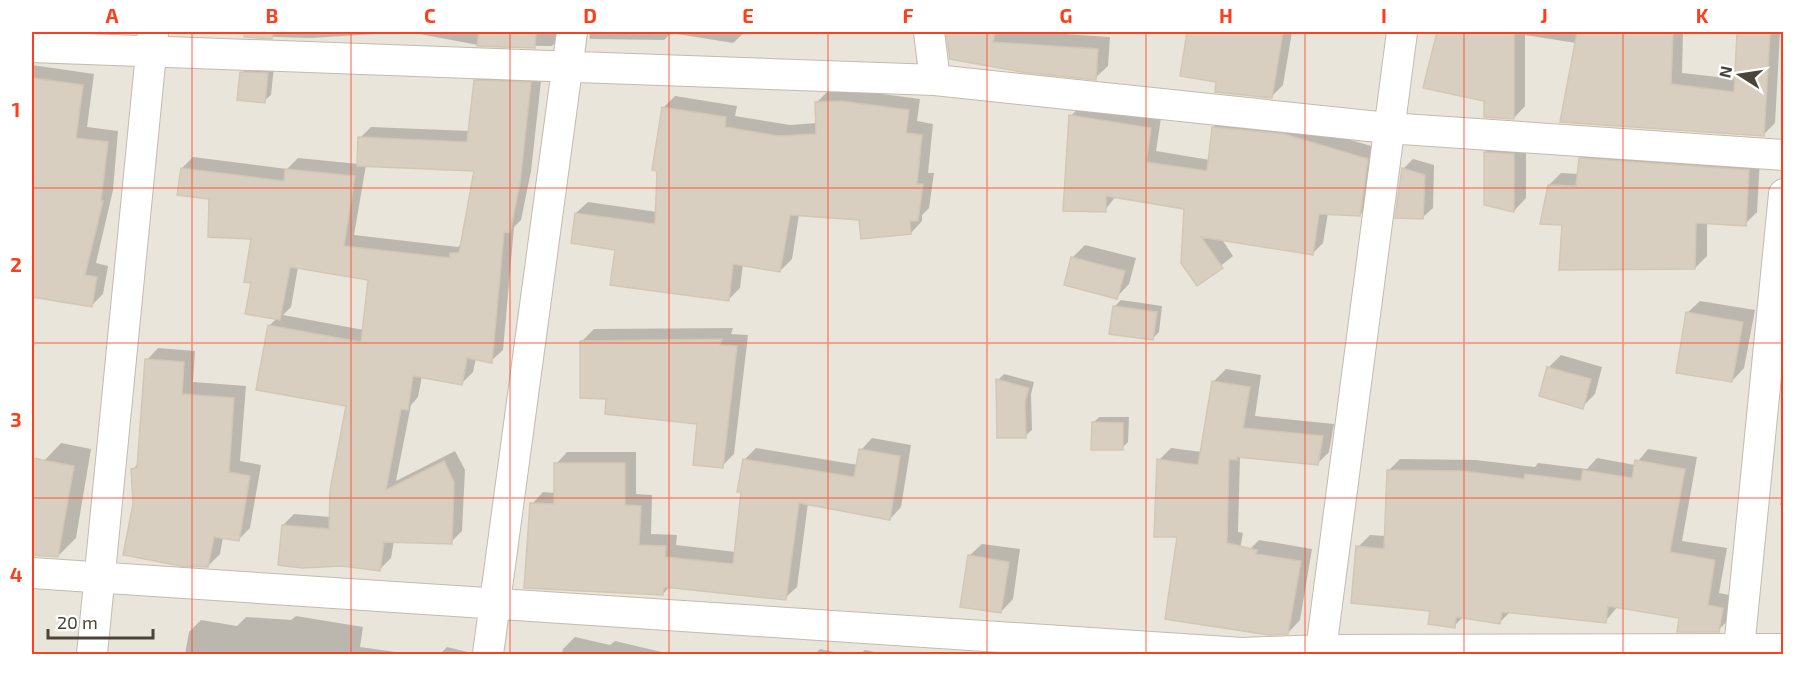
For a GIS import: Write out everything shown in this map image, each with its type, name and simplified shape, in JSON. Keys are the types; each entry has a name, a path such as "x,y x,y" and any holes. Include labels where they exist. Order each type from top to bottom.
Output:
{"street":[{"path":"488,654 572,32"},
{"path":"928,32 935,80"},
{"path":"1321,650 1402,32"},
{"path":"92,654 152,42"},
{"path":"32,47 152,42 569,67 935,80 1388,128 1784,155"},
{"path":"1739,649 1784,194"},
{"path":"32,573 1242,654 1321,650 1784,649"}],"shaded area":[{"path":"32,32 1783,32 1783,654 32,654"}],"building":[{"path":"245,32 273,32 272,39 244,37"},
{"path":"479,32 536,32 535,48 477,46"},
{"path":"946,32 995,32 993,42 1098,49 1096,80 1022,72 950,59"},
{"path":"1187,32 1283,32 1272,98 1215,92 1216,82 1180,76"},
{"path":"1437,32 1514,32 1514,119 1484,117 1484,101 1423,88"},
{"path":"1577,32 1673,32 1671,84 1734,92 1737,32 1770,32 1764,136 1560,122"},
{"path":"240,72 268,73 265,103 237,100"},
{"path":"32,78 83,85 76,138 108,142 101,201 103,201 85,275 97,277 92,307 32,297"},
{"path":"474,80 531,82 520,183 510,233 504,232 492,363 467,358 462,385 413,376 408,410 401,409 386,490 444,461 454,482 452,544 384,542 380,571 342,566 302,568 278,565 282,525 329,529 330,490 346,406 256,390 268,325 361,342 368,280 290,267 280,320 245,314 251,283 244,282 251,239 208,237 209,199 177,195 181,168 284,181 285,169 355,176 344,246 450,258 450,253 459,253 474,171 357,166 358,137 467,142"},
{"path":"840,101 909,110 906,133 922,135 917,184 923,184 918,221 910,221 911,234 861,239 859,220 790,215 780,272 733,264 729,301 610,285 615,250 571,243 575,213 655,224 657,171 652,170 662,107 726,117 725,127 778,136 816,134 815,102"},
{"path":"1069,115 1151,128 1146,162 1207,171 1212,127 1284,134 1368,159 1360,216 1319,214 1313,255 1201,237 1223,268 1197,286 1181,263 1184,209 1106,196 1106,212 1063,211"},
{"path":"1484,152 1514,154 1514,212 1484,205"},
{"path":"1579,158 1749,170 1746,226 1696,223 1695,269 1559,270 1562,225 1540,224 1548,185 1576,186"},
{"path":"1402,168 1425,175 1423,219 1395,218"},
{"path":"1071,257 1125,271 1117,299 1064,285"},
{"path":"1113,306 1157,312 1153,340 1109,334"},
{"path":"1686,312 1743,322 1732,382 1676,373"},
{"path":"722,339 720,345 737,346 723,468 693,465 697,424 605,414 606,399 580,398 580,341"},
{"path":"145,359 184,362 182,394 234,398 229,472 250,476 239,541 214,537 208,567 181,566 123,555 133,504 131,469 137,468"},
{"path":"1547,367 1591,379 1583,409 1539,396"},
{"path":"996,379 1029,388 1025,401 1026,438 997,438"},
{"path":"1212,381 1250,387 1243,428 1323,436 1318,465 1237,457 1237,460 1229,459 1227,543 1257,550 1256,554 1301,561 1288,634 1269,635 1165,619 1177,537 1154,537 1157,459 1198,465"},
{"path":"1092,422 1123,423 1123,450 1091,450"},
{"path":"859,449 900,456 890,520 799,503 786,600 664,587 663,595 524,588 530,503 554,504 554,463 625,463 625,505 641,506 639,545 666,546 665,557 733,564 741,492 737,492 743,459 854,477"},
{"path":"32,458 74,466 58,557 32,555"},
{"path":"1635,460 1685,469 1670,552 1715,560 1708,605 1723,608 1719,632 1677,632 1679,618 1608,606 1606,623 1502,612 1500,624 1456,617 1455,628 1428,624 1430,611 1351,603 1356,546 1384,549 1387,470 1463,471 1524,479 1525,474 1581,481 1583,470 1632,478"},
{"path":"968,555 1009,562 1001,613 960,607"}]}
